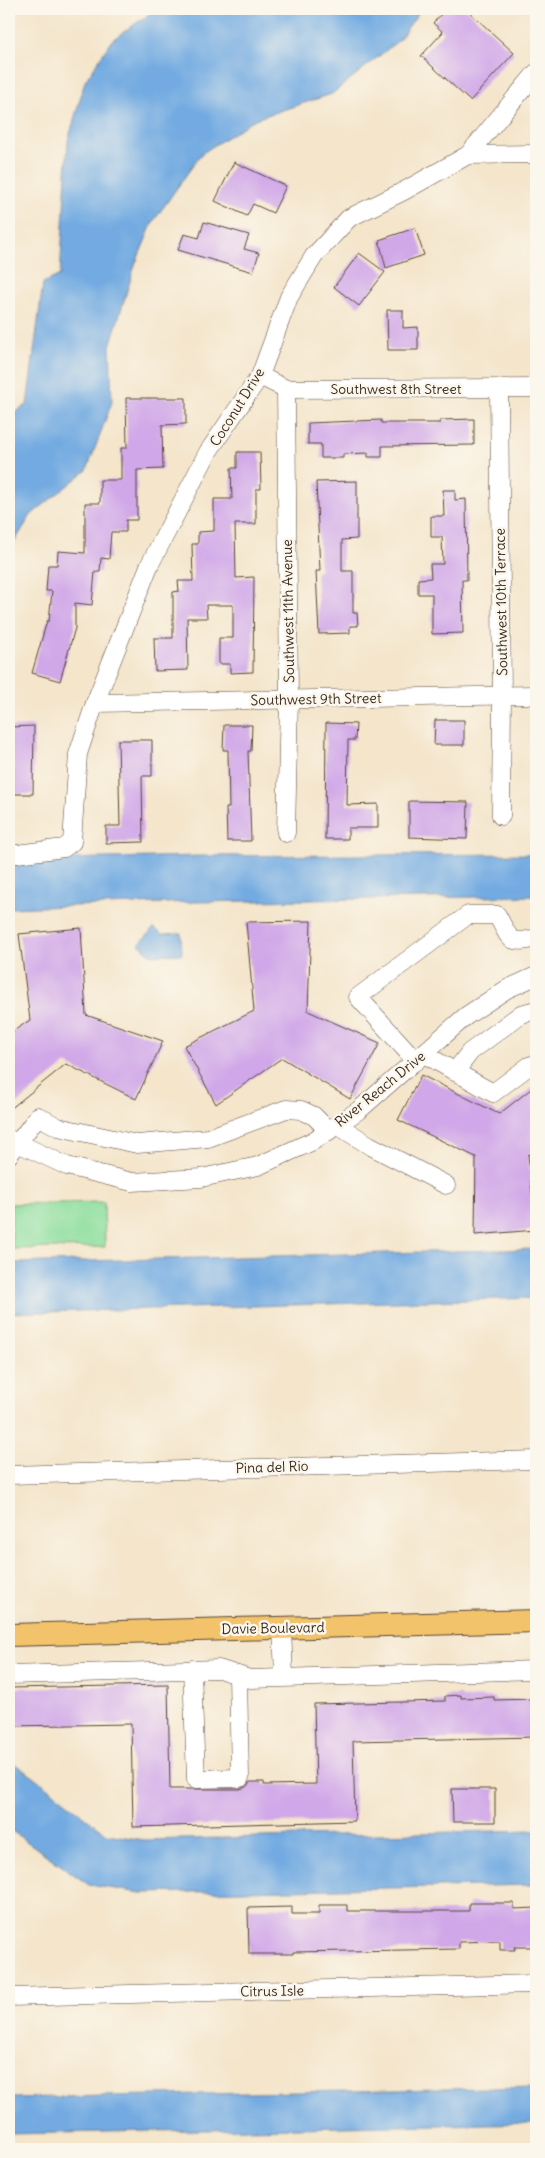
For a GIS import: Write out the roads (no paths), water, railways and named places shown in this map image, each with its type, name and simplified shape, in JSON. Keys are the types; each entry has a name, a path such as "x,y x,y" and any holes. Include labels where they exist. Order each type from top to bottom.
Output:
{"main road":[{"name":"Davie Boulevard","path":"9,1635 536,1621"}],"street":[{"name":"Coconut Drive","path":"9,855 64,848 72,842 78,754 95,703 149,566 208,452 260,376 289,297 314,256 349,218 404,191 468,155 536,73"},
{"path":"468,155 536,154"},
{"name":"Southwest 8th Street","path":"260,376 286,389 536,388"},
{"name":"Southwest 10th Terrace","path":"499,388 502,696 501,816"},
{"name":"Southwest 11th Avenue","path":"286,389 289,699 286,833"},
{"name":"Southwest 9th Street","path":"95,703 536,694"},
{"path":"536,938 520,942 511,939 497,915 468,915 358,997 420,1057 456,1072 494,1093 529,1066 536,1064"},
{"name":"River Reach Drive","path":"12,1145 67,1166 132,1182 201,1178 258,1166 314,1141 359,1110 466,1016 507,989 536,976"},
{"path":"456,1072 470,1052 521,1014 536,1010"},
{"path":"12,1145 38,1116 58,1128 136,1144 208,1138 286,1109 301,1110 446,1185"},
{"name":"Pina del Rio","path":"9,1475 536,1460"},
{"path":"282,1628 284,1676"},
{"path":"192,1669 196,1779 240,1778 238,1675"},
{"path":"9,1675 219,1669 250,1678 536,1670"},
{"name":"Citrus Isle","path":"9,1998 536,1984"}],"water":[{"path":"179,9 421,9 399,40 332,94 255,119 201,154 153,222 135,265 110,346 112,402 87,470 31,515 9,551 9,416 27,405 43,283 60,275 68,141 85,81 112,40 151,13"},
{"path":"536,854 536,896 197,902 9,908 9,860 202,856"},
{"path":"154,928 162,934 181,933 182,954 151,955 139,944"},
{"path":"536,1249 536,1298 9,1313 9,1263"},
{"path":"9,1760 41,1782 107,1834 144,1840 536,1830 536,1885 141,1893 89,1885 9,1829"},
{"path":"536,2087 536,2123 9,2134 9,2098"}]}
